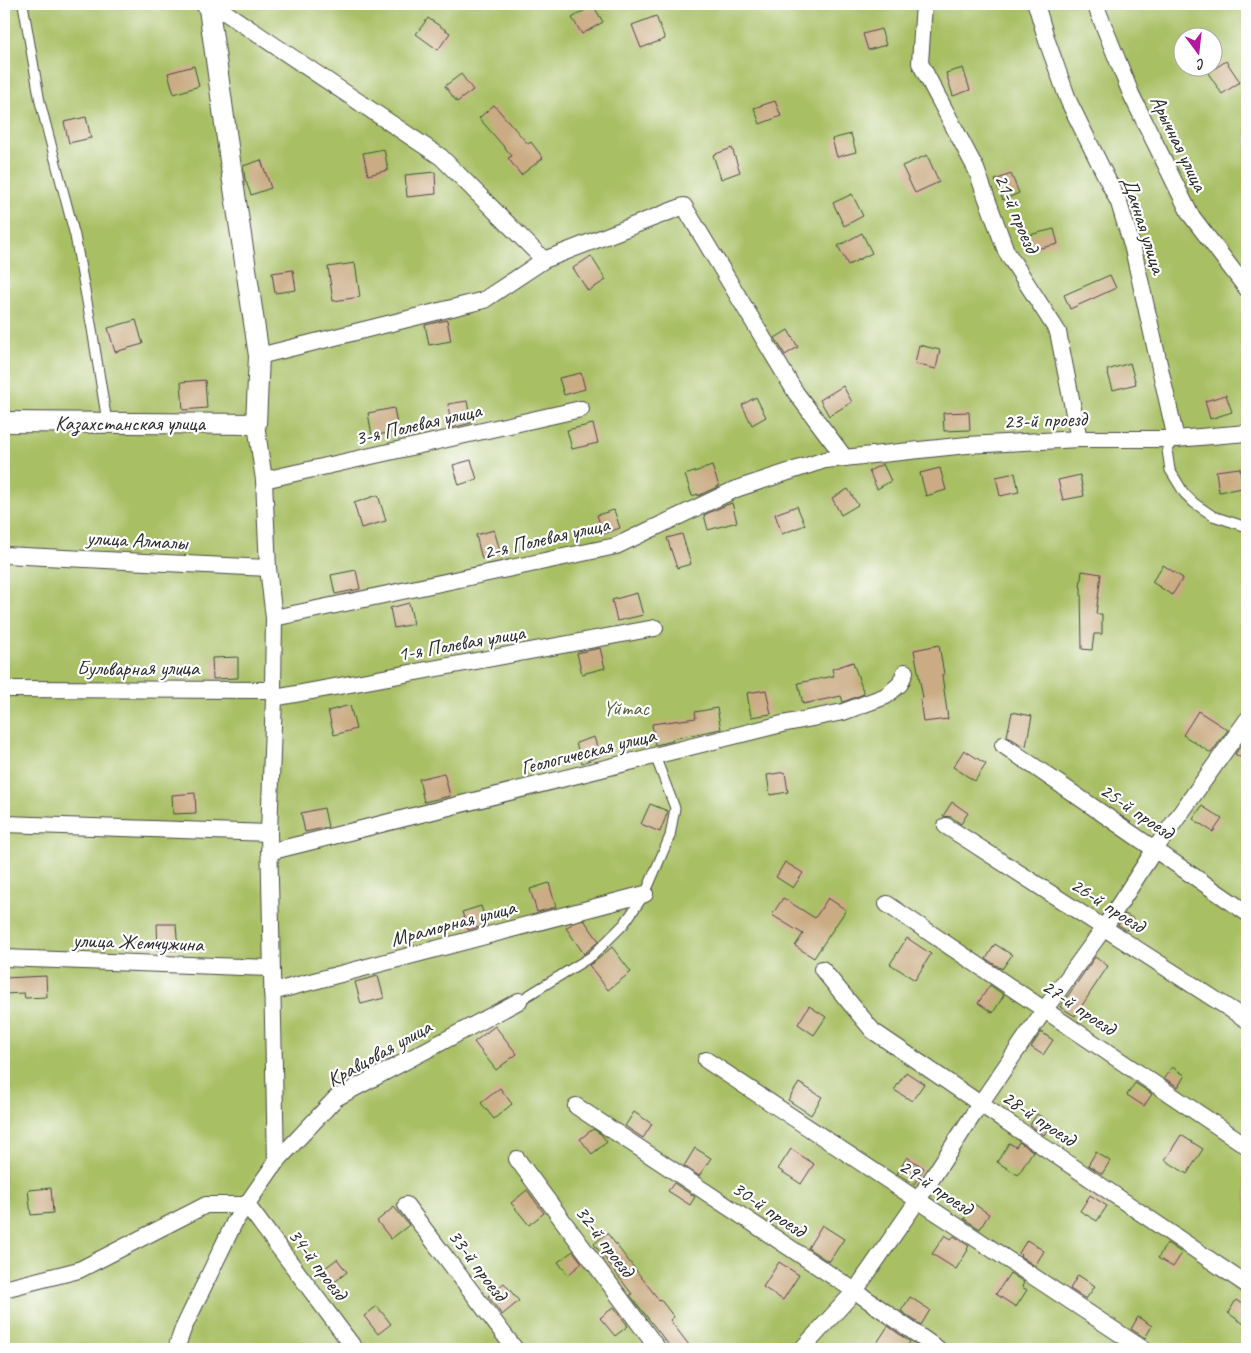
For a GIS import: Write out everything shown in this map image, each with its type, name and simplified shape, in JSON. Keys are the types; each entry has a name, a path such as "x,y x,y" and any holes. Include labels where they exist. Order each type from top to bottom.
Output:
{"street":[{"name":"21-й проезд","path":"924,4 920,63 976,169 1006,251 1058,332 1078,440"},
{"name":"Дачная улица","path":"1036,4 1069,102 1119,203 1133,249 1176,440"},
{"name":"Арычная улица","path":"1095,4 1131,94 1190,214 1247,290"},
{"path":"219,7 441,157 544,260"},
{"path":"219,7 231,168 259,356 256,424 264,480 268,568 274,618 269,852 276,1162"},
{"path":"259,356 484,300 544,260 684,206 796,393 845,458"},
{"name":"3-я Полевая улица","path":"264,480 581,409"},
{"name":"Казахстанская улица","path":"4,422 256,424"},
{"name":"23-й проезд","path":"845,458 967,445 1078,440 1176,440 1247,433"},
{"name":"2-я Полевая улица","path":"274,618 616,546 736,489 825,460 845,458"},
{"name":"улица Алмалы","path":"4,554 268,568"},
{"name":"1-я Полевая улица","path":"273,694 655,628"},
{"name":"Геологическая улица","path":"269,852 782,724 843,712 886,696 900,684 905,672"},
{"name":"Бульварная улица","path":"4,689 273,694"},
{"path":"802,1349 855,1291 918,1200 1044,1009 1104,928 1155,849 1247,720"},
{"name":"25-й проезд","path":"1003,745 1247,913"},
{"path":"4,824 269,833"},
{"name":"26-й проезд","path":"946,826 1247,1020"},
{"name":"Мраморная улица","path":"272,992 645,894"},
{"name":"27-й проезд","path":"887,904 1247,1146"},
{"name":"улица Жемчужина","path":"4,958 272,968"},
{"name":"28-й проезд","path":"822,969 873,1031 1247,1285"},
{"name":"Кравцовая улица","path":"176,1349 183,1329 236,1221 276,1162 336,1098 519,1001"},
{"name":"29-й проезд","path":"706,1060 1143,1349"},
{"name":"30-й проезд","path":"576,1106 855,1291 938,1349"},
{"name":"32-й проезд","path":"517,1159 658,1349"},
{"path":"4,1289 79,1270 206,1206 247,1205"},
{"name":"34-й проезд","path":"247,1205 355,1349"},
{"name":"33-й проезд","path":"406,1206 515,1349"}],"lane":[{"path":"23,4 40,102 75,236 107,422"},
{"path":"1176,440 1168,450 1170,470 1184,493 1194,503 1213,516 1247,528"},
{"path":"519,1001 592,956 624,924 645,894 670,836 676,808 655,756"}],"green space":[{"name":"Үйтас","path":"4,4 1247,4 1247,1349 4,1349"}],"building":[{"path":"593,5 603,22 582,34 572,18"},
{"path":"656,16 665,39 641,48 632,25"},
{"path":"428,18 450,33 438,50 416,34"},
{"path":"881,29 886,45 868,50 863,34"},
{"path":"1226,61 1240,82 1222,94 1211,78 1224,78 1224,62"},
{"path":"194,66 199,86 174,94 168,73"},
{"path":"963,68 970,90 953,96 946,73"},
{"path":"461,74 473,90 457,102 445,86"},
{"path":"775,101 781,116 760,124 754,108"},
{"path":"494,105 528,144 531,142 543,158 521,175 508,158 512,156 479,118"},
{"path":"86,117 91,138 69,143 64,122"},
{"path":"851,134 856,152 837,157 832,139"},
{"path":"732,148 740,172 721,179 713,155"},
{"path":"384,149 388,170 368,175 363,153"},
{"path":"927,155 939,182 915,193 902,166"},
{"path":"261,160 271,188 251,195 245,179 243,166"},
{"path":"435,172 436,194 407,197 405,175"},
{"path":"1011,174 1019,193 1003,200 995,180"},
{"path":"852,194 863,216 844,226 833,203"},
{"path":"1054,229 1058,244 1028,251 1025,236"},
{"path":"862,233 872,253 848,265 838,246"},
{"path":"591,256 606,280 588,291 573,268"},
{"path":"355,263 360,297 333,301 328,267"},
{"path":"293,270 296,290 275,293 272,273"},
{"path":"1110,275 1116,288 1070,309 1064,295"},
{"path":"136,320 143,344 115,352 108,328"},
{"path":"447,320 451,341 429,345 425,325"},
{"path":"788,330 798,347 785,355 775,338"},
{"path":"919,345 940,350 936,369 915,364"},
{"path":"1130,363 1136,384 1113,390 1107,370"},
{"path":"581,373 585,389 564,395 559,378"},
{"path":"205,380 207,408 183,410 181,382"},
{"path":"843,386 852,402 829,416 820,400"},
{"path":"1226,395 1232,412 1210,419 1205,401"},
{"path":"756,397 766,417 752,425 742,405"},
{"path":"467,401 471,423 451,428 448,404"},
{"path":"394,408 398,431 372,436 368,413"},
{"path":"969,412 970,430 944,431 943,413"},
{"path":"593,424 598,443 572,449 567,430"},
{"path":"471,460 477,479 459,485 453,465"},
{"path":"883,464 891,481 877,489 869,471"},
{"path":"712,466 719,486 698,496 698,494 692,496 685,475"},
{"path":"940,468 946,490 926,496 920,473"},
{"path":"1240,468 1243,488 1219,492 1216,471"},
{"path":"1015,473 1019,492 1000,496 996,477"},
{"path":"1080,475 1084,496 1063,500 1058,480"},
{"path":"848,489 858,505 841,515 832,498"},
{"path":"378,495 386,521 361,528 354,503"},
{"path":"732,503 737,522 708,530 704,515"},
{"path":"797,506 805,525 782,534 775,514"},
{"path":"614,510 620,528 603,534 597,515"},
{"path":"494,530 501,554 482,559 476,535"},
{"path":"682,534 691,564 677,568 667,538"},
{"path":"1163,565 1183,578 1172,595 1152,582"},
{"path":"356,570 360,589 335,594 331,575"},
{"path":"1082,571 1101,574 1096,614 1102,614 1102,634 1094,634 1092,650 1082,649 1080,587"},
{"path":"637,593 643,615 617,621 612,600"},
{"path":"409,603 414,624 394,628 390,608"},
{"path":"939,645 948,719 923,722 920,699 923,698 914,650"},
{"path":"600,648 605,668 582,674 577,653"},
{"path":"238,657 238,678 213,679 212,658"},
{"path":"853,662 864,694 843,702 841,696 803,704 798,683 834,676 832,669"},
{"path":"766,690 771,714 751,717 747,693"},
{"path":"350,705 356,729 334,735 328,711"},
{"path":"717,708 721,729 672,739 673,741 655,745 652,724 696,718 695,712"},
{"path":"1198,711 1228,730 1211,753 1183,735"},
{"path":"1012,712 1032,716 1026,746 1007,736"},
{"path":"594,737 600,756 582,763 576,743"},
{"path":"1245,740 1247,742 1247,761 1235,754"},
{"path":"964,750 986,764 975,781 953,767"},
{"path":"785,772 788,792 770,795 767,775"},
{"path":"444,773 450,796 424,802 419,779"},
{"path":"195,793 196,813 173,814 172,795"},
{"path":"952,802 968,813 961,824 951,817 943,816"},
{"path":"650,804 668,811 660,832 641,824"},
{"path":"1202,806 1222,819 1213,832 1193,819"},
{"path":"324,808 328,827 305,832 301,813"},
{"path":"785,862 803,873 793,888 776,877"},
{"path":"549,883 556,907 537,912 530,889"},
{"path":"783,898 815,918 828,898 846,910 814,958 795,946 803,934 772,915"},
{"path":"481,906 487,925 468,930 462,912"},
{"path":"1125,914 1134,919 1127,930 1118,925"},
{"path":"584,920 599,941 584,954 566,928 573,923"},
{"path":"157,924 176,924 178,950 158,951"},
{"path":"907,938 931,954 915,980 890,964"},
{"path":"995,944 1012,955 1002,969 986,959"},
{"path":"612,947 631,972 608,990 589,965"},
{"path":"1095,957 1108,966 1075,1016 1060,1007"},
{"path":"46,976 47,997 25,998 24,993 4,994 4,978"},
{"path":"378,976 384,998 361,1004 355,982"},
{"path":"990,985 1004,995 993,1013 978,1003"},
{"path":"809,1006 826,1017 814,1035 798,1024"},
{"path":"495,1026 517,1054 496,1070 474,1042"},
{"path":"1041,1032 1053,1040 1043,1055 1031,1047"},
{"path":"1172,1067 1185,1075 1178,1087 1164,1078"},
{"path":"906,1072 924,1084 912,1101 894,1090"},
{"path":"799,1083 822,1097 811,1115 788,1100"},
{"path":"1135,1083 1152,1094 1144,1106 1127,1095"},
{"path":"500,1088 512,1104 494,1119 481,1103"},
{"path":"634,1112 652,1124 643,1138 625,1126"},
{"path":"1037,1114 1051,1123 1044,1135 1030,1125"},
{"path":"593,1129 601,1134 607,1142 592,1154 580,1139"},
{"path":"1181,1135 1203,1149 1187,1174 1165,1160"},
{"path":"1019,1142 1033,1151 1018,1175 997,1162 1009,1143 1016,1147"},
{"path":"695,1148 711,1158 699,1176 684,1166"},
{"path":"791,1149 814,1164 801,1184 778,1169"},
{"path":"1096,1152 1110,1161 1102,1174 1088,1165"},
{"path":"907,1157 924,1168 914,1184 897,1174"},
{"path":"674,1183 695,1197 690,1205 668,1191"},
{"path":"51,1188 53,1213 31,1215 28,1190"},
{"path":"527,1190 544,1213 529,1225 511,1203"},
{"path":"1090,1195 1107,1206 1097,1221 1080,1211"},
{"path":"974,1204 989,1214 980,1229 964,1219"},
{"path":"394,1207 409,1225 391,1239 377,1221"},
{"path":"822,1225 844,1239 829,1262 808,1248"},
{"path":"607,1233 674,1317 670,1320 692,1349 672,1349 630,1295 632,1294 594,1244"},
{"path":"945,1235 951,1239 954,1236 969,1246 956,1269 932,1254"},
{"path":"1027,1240 1044,1251 1035,1266 1020,1256 1019,1253"},
{"path":"1167,1243 1182,1253 1173,1267 1158,1258"},
{"path":"573,1251 582,1263 568,1275 558,1262"},
{"path":"337,1259 347,1272 331,1285 320,1272"},
{"path":"779,1262 799,1275 783,1300 763,1287"},
{"path":"1010,1273 1024,1282 1022,1287 1027,1290 1016,1307 996,1294"},
{"path":"1078,1275 1095,1286 1086,1299 1070,1289"},
{"path":"504,1283 519,1301 502,1315 488,1296"},
{"path":"910,1297 930,1310 921,1325 901,1311"},
{"path":"1236,1300 1247,1307 1247,1326 1228,1313"},
{"path":"377,1306 391,1324 378,1334 364,1316"},
{"path":"614,1307 628,1326 615,1336 600,1318"},
{"path":"1138,1317 1152,1326 1145,1338 1131,1329"},
{"path":"888,1326 910,1342 905,1349 873,1349"}]}
